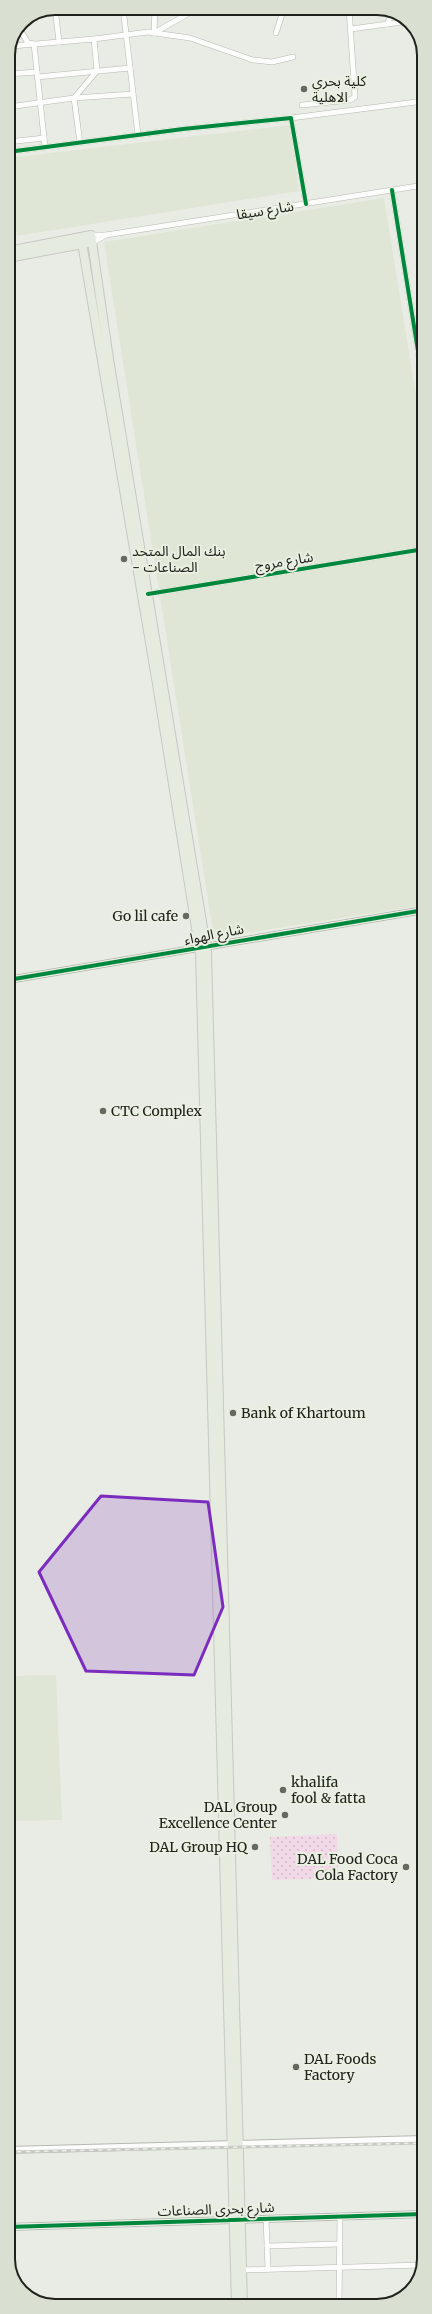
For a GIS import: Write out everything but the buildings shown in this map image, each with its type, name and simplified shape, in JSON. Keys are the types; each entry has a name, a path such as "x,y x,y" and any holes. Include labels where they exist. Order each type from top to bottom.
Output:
{"main road":[{"name":"شارع سيقا","path":"15,256 92,239"},
{"path":"92,239 109,359 148,594 169,740 202,948 237,2220 236,2299"},
{"name":"شارع سيقا","path":"15,250 82,241"},
{"path":"82,241 169,740"},
{"path":"237,2220 242,2270 243,2299"}],"street":[{"path":"56,15 59,42"},
{"path":"124,15 138,134"},
{"path":"154,33 155,15"},
{"path":"154,33 186,15"},
{"path":"276,34 282,15"},
{"path":"302,105 350,100 355,97 349,15"},
{"path":"387,24 390,17"},
{"path":"350,29 400,22"},
{"path":"22,33 28,43 34,44"},
{"path":"16,46 94,39 126,34 154,33 190,38 252,60 272,62 293,58"},
{"path":"80,143 74,98 97,71 94,39"},
{"path":"34,44 45,147"},
{"path":"15,74 97,71 130,68"},
{"path":"15,106 74,98 133,94"},
{"path":"15,151 138,134 291,118 417,102"},
{"path":"291,118 306,204"},
{"path":"15,141 44,138"},
{"name":"شارع سيقا","path":"92,239 106,235 417,186"},
{"path":"392,190 417,345"},
{"name":"شارع مروج","path":"148,594 417,550"},
{"name":"شارع الهواء","path":"15,979 417,911"},
{"path":"15,2150 417,2139"},
{"name":"شارع بحرى الصناعات","path":"15,2227 417,2214"},
{"path":"339,2299 340,2216"},
{"path":"266,2219 268,2269"},
{"path":"267,2246 340,2244"},
{"path":"242,2270 417,2265"}],"highlighted area":[{"path":"101,1496 208,1502 223,1607 194,1675 86,1671 39,1572"}],"shaded area":[{"path":"290,125 299,191 17,236 15,223 15,157"},
{"path":"384,198 417,402 417,906 214,938 104,242"},
{"path":"56,1675 62,1820 15,1821 15,1676"},
{"path":"337,1834 338,1878 272,1880 270,1837"}],"railway":[{"path":"15,2152 417,2143"}],"cycle path":[{"path":"15,151 183,129 291,118 306,204"},
{"path":"392,190 417,345"},
{"path":"148,594 417,550"},
{"path":"15,979 417,911"},
{"path":"15,2227 417,2214"}],"place":[{"name":"كلية بحري الاهلية","path":"304,89"},
{"name":"بنك المال المتحد - الصناعات","path":"124,559"},
{"name":"Go lil cafe","path":"186,916"},
{"name":"CTC Complex","path":"103,1111"},
{"name":"Bank of Khartoum","path":"233,1413"},
{"name":"khalifa fool & fatta","path":"283,1790"},
{"name":"DAL Group Excellence Center","path":"285,1815"},
{"name":"DAL Group HQ","path":"255,1847"},
{"name":"DAL Food Coca Cola Factory","path":"406,1867"},
{"name":"DAL Foods Factory","path":"296,2067"}]}
